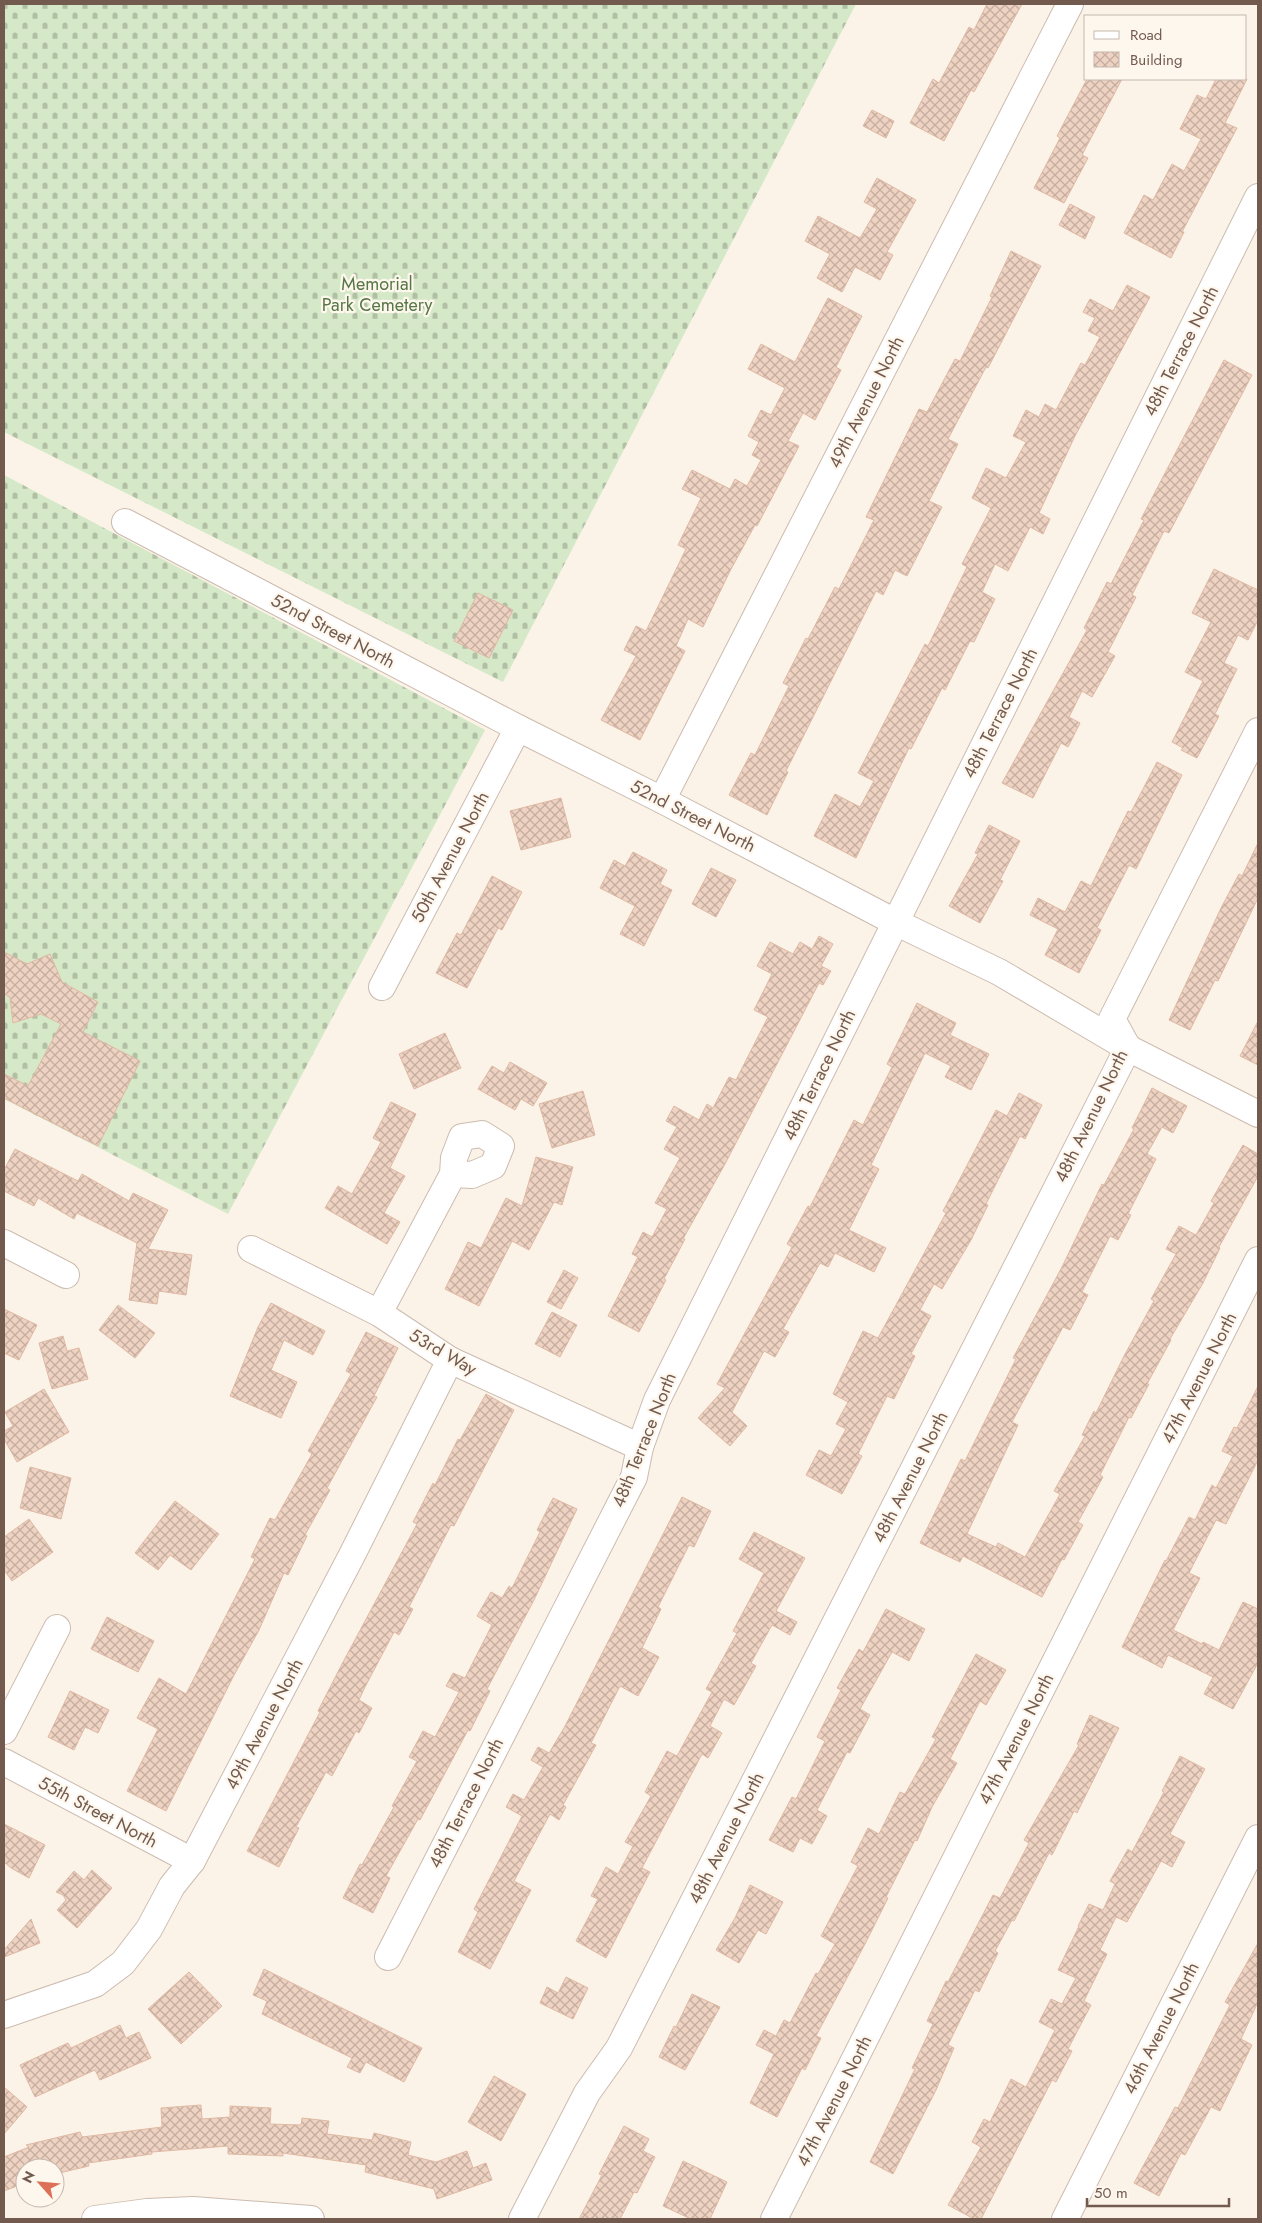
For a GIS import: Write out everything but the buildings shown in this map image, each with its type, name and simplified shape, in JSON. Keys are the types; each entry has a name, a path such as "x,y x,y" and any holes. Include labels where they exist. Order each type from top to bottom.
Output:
{"street":[{"name":"49th Avenue North","path":"662,800 1070,4"},
{"name":"48th Terrace North","path":"388,1956 634,1477 640,1447 658,1400 1258,197"},
{"name":"52nd Street North","path":"125,522 518,728 662,800 895,922 999,972 1128,1048 1258,1114"},
{"name":"50th Avenue North","path":"382,987 518,728"},
{"name":"48th Avenue North","path":"522,2219 587,2093 619,2048 1128,1048 1112,1019 1258,732"},
{"path":"379,1313 453,1174"},
{"path":"4,1242 66,1275"},
{"name":"53rd Way","path":"251,1249 379,1313 450,1360 640,1447"},
{"name":"47th Avenue North","path":"774,2219 1258,1260"},
{"name":"49th Avenue North","path":"4,2015 95,1984 123,1963 148,1929 172,1886 192,1861 352,1555 450,1360"},
{"path":"4,1731 57,1628"},
{"name":"55th Street North","path":"4,1762 192,1861"},
{"name":"46th Avenue North","path":"1065,2219 1258,1838"},
{"path":"95,2219 147,2212 193,2210 311,2219"}],"green space":[{"name":"Memorial Park Cemetery","path":"4,4 856,4 503,682 4,432"},
{"path":"4,475 485,730 228,1214 4,1099"}]}
